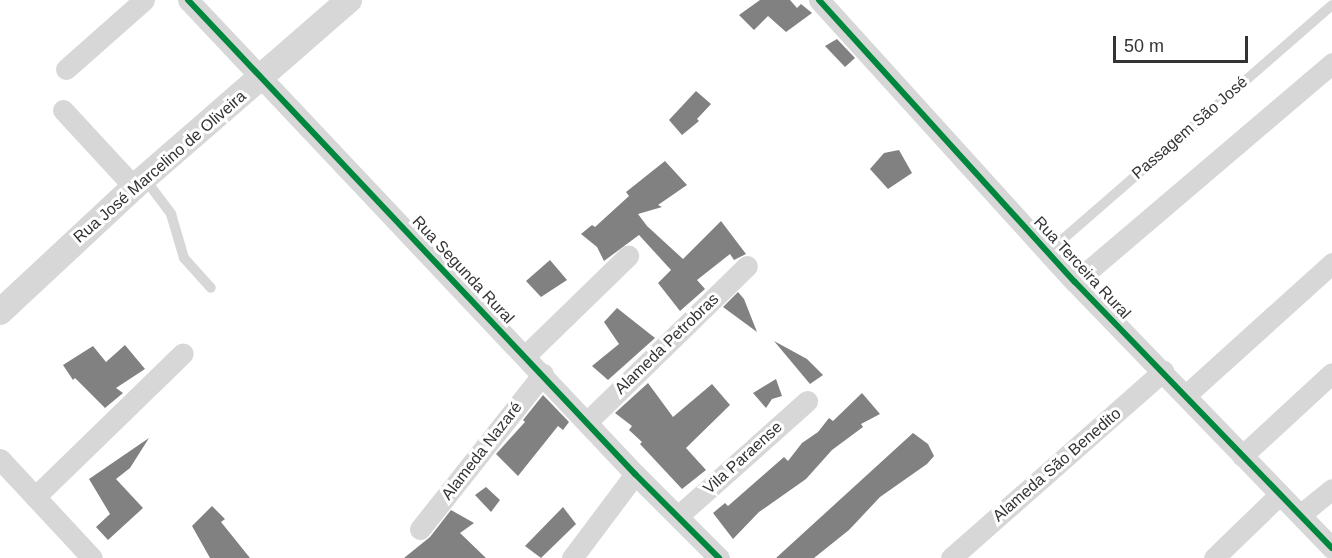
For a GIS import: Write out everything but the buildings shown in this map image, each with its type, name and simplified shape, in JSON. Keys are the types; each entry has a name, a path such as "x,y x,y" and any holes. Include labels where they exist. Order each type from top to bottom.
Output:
{"street":[{"path":"66,69 144,0"},
{"name":"Rua Segunda Rural","path":"188,0 263,76 588,421 635,474 719,558"},
{"name":"Rua José Marcelino de Oliveira","path":"0,312 349,0"},
{"name":"Rua Terceira Rural","path":"819,0 1075,282 1332,548"},
{"path":"1075,282 1332,63"},
{"path":"63,110 143,184"},
{"path":"525,356 628,256"},
{"path":"1186,395 1332,263"},
{"name":"Alameda Petrobras","path":"588,421 747,266"},
{"path":"35,497 183,353"},
{"name":"Alameda São Benedito","path":"951,558 1163,371"},
{"path":"1242,456 1332,373"},
{"name":"Alameda Nazaré","path":"420,529 543,374"},
{"name":"Vila Paraense","path":"678,516 807,401"},
{"path":"0,459 92,558"},
{"path":"572,558 635,474"},
{"path":"1300,515 1332,489"},
{"path":"1215,558 1279,495"}],"lane":[{"name":"Passagem São José","path":"1048,252 1332,5"},
{"path":"143,184 171,214 184,258 211,288"}],"cycle path":[{"path":"188,0 635,474 719,558"},
{"path":"819,0 1075,282 1332,548"}]}
